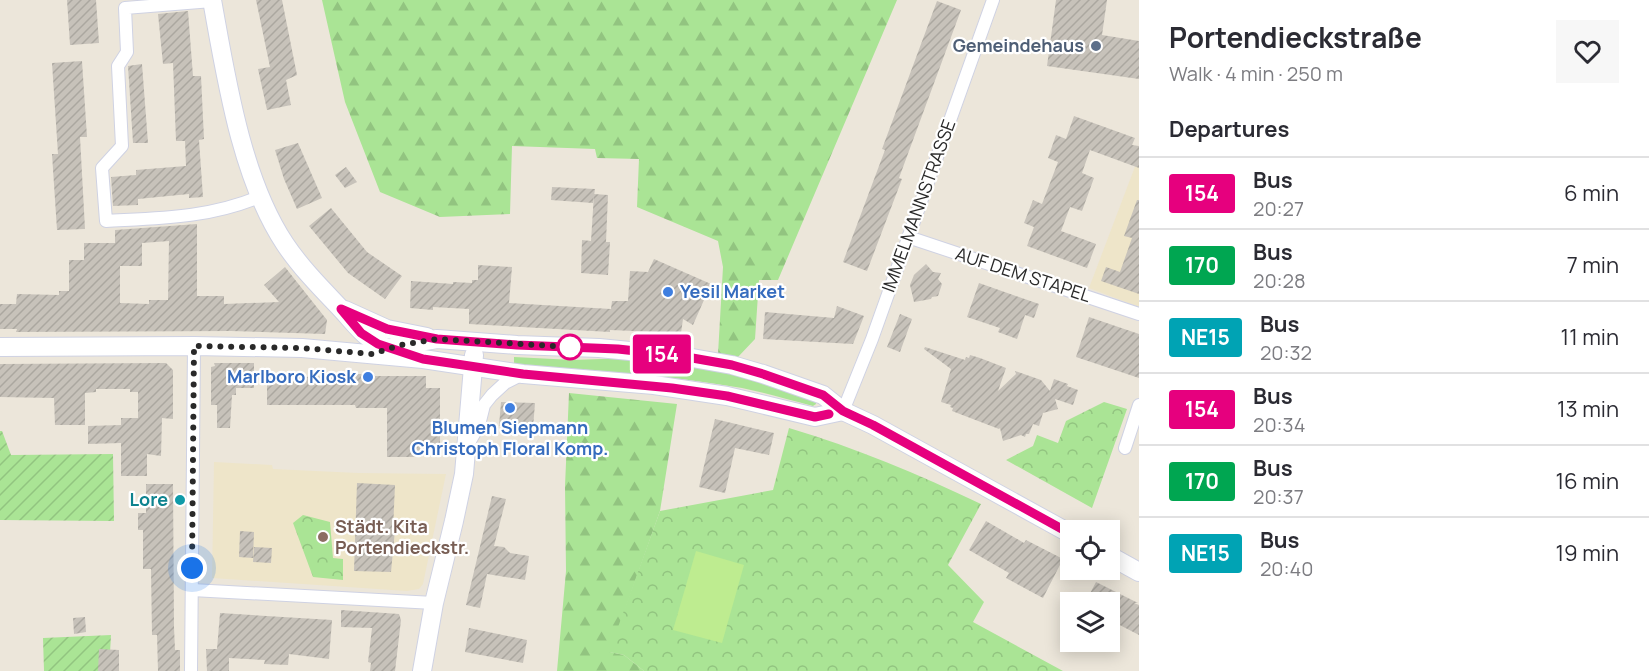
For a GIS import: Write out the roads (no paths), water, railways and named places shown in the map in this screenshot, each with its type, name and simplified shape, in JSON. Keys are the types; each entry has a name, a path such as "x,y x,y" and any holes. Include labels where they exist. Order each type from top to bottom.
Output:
{"street":[{"name":"IMMELMANNSTRASSE","path":"843,411 872,339 993,0"},
{"path":"260,196 235,205 185,217 106,221 102,168 122,146 118,66 127,52 124,8 212,1 240,136 260,196 285,244 316,284 361,333 378,344 423,359"},
{"name":"AUF DEM STAPEL","path":"908,237 1139,314"},
{"path":"341,309 387,329 437,339 618,349 681,356 732,365 763,374 823,395 843,411 873,425 1060,528"},
{"path":"372,354 401,345 437,339"},
{"path":"422,671 467,448 475,342"},
{"path":"191,671 194,346"},
{"path":"0,347 302,348 423,359 523,374 654,385 717,394 815,417 843,411"},
{"path":"467,448 479,425 484,405 506,383 523,374"},
{"path":"1125,448 1139,405"},
{"path":"1120,562 1139,572"},
{"path":"192,590 434,603"}],"place":[{"name":"Gemeindehaus","path":"1096,46"},
{"name":"Yesil Market","path":"668,292"},
{"name":"Marlboro Kiosk","path":"368,377"},
{"name":"Blumen Siepmann Christoph Floral Komp.","path":"510,408"},
{"name":"Lore","path":"180,500"},
{"name":"Städt. Kita Portendieckstr.","path":"323,537"}]}
